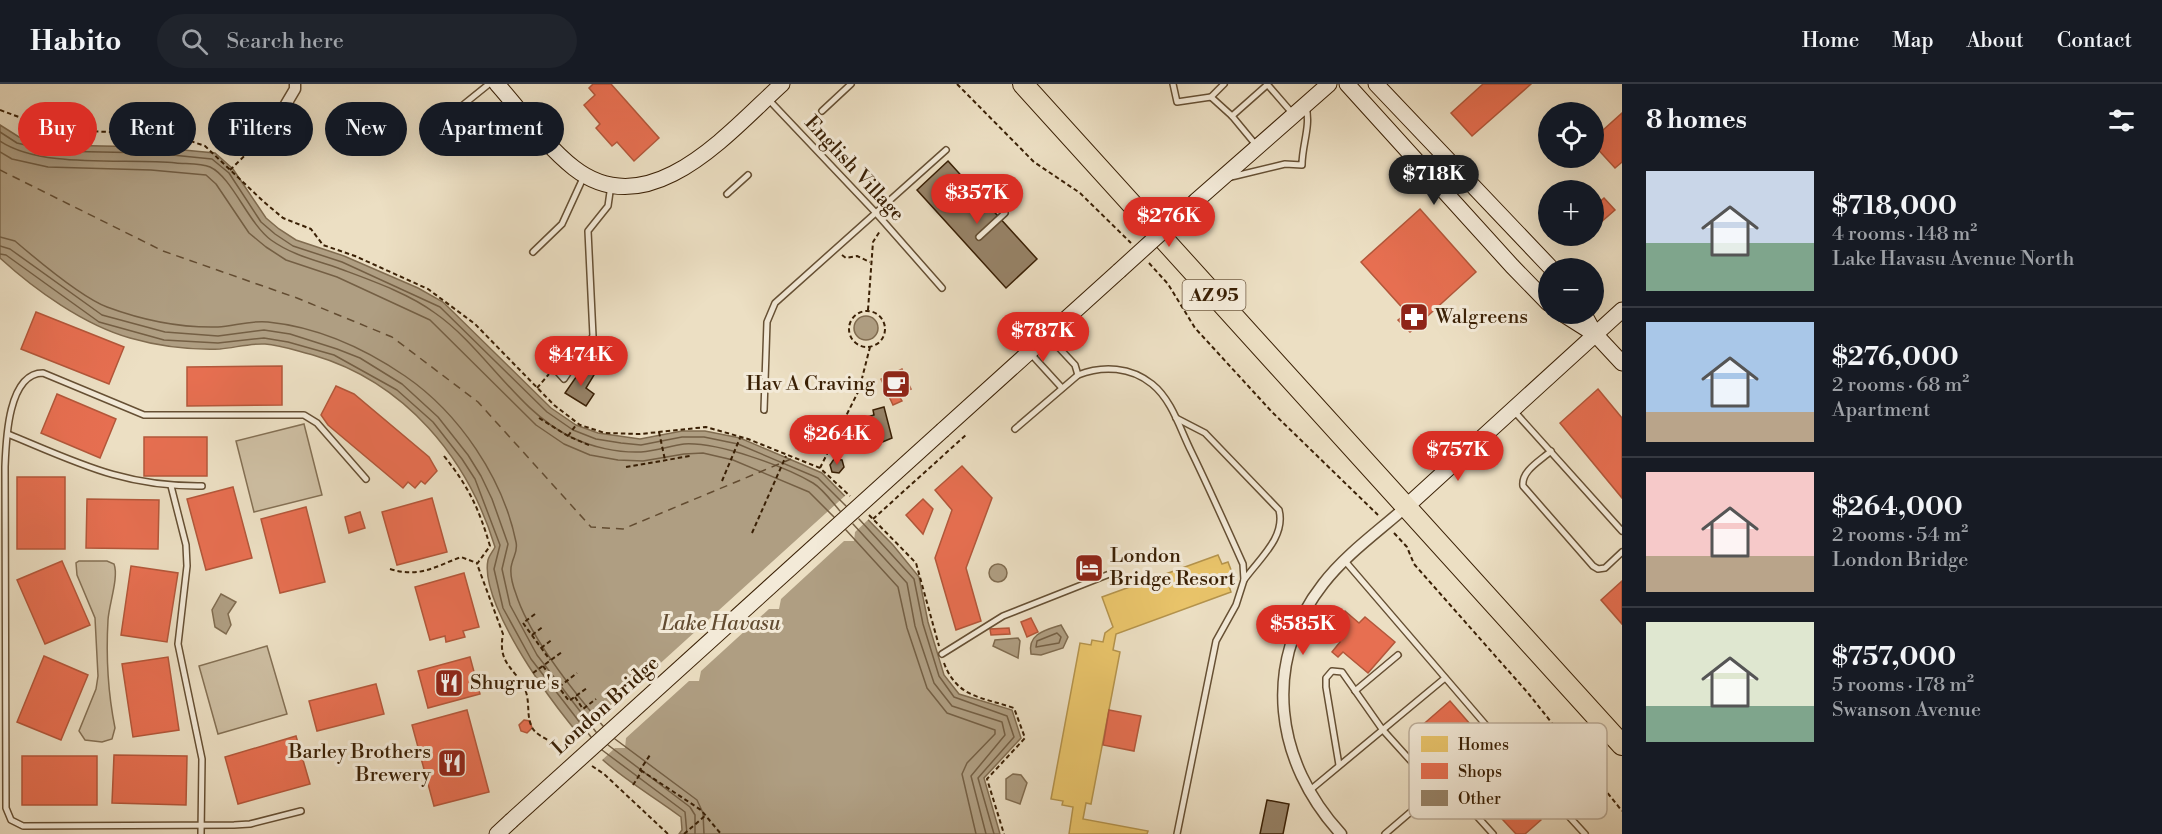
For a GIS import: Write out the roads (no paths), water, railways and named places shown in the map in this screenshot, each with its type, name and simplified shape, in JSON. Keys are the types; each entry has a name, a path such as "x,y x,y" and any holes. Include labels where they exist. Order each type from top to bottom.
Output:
{"highway":[{"name":"AZ 95","path":"1023,84 1602,723"},
{"name":"AZ 95","path":"1607,728 1622,745"}],"street":[{"path":"287,102 295,89 295,84"},
{"path":"497,84 558,151 585,175 629,186 672,177 691,165 782,84"},
{"name":"London Bridge","path":"496,834 1196,201 1329,84"},
{"path":"1347,84 1538,293"},
{"path":"1376,84 1541,258"},
{"path":"1341,834 1322,813 1308,792 1288,739 1284,706 1285,674 1292,642 1305,611 1323,584 1345,561 1622,310"},
{"path":"1579,324 1595,334"},
{"path":"1590,324 1595,334 1622,363"}],"lane":[{"path":"468,102 489,84"},
{"path":"822,111 851,84"},
{"path":"1173,84 1177,102 1211,97 1224,84"},
{"path":"1222,178 1284,164 1302,165 1303,145 1308,126 1300,110 1267,84 1232,116"},
{"path":"1211,97 1232,116 1257,147"},
{"name":"English Village","path":"767,98 876,213 942,288"},
{"path":"764,410 767,322 775,303 946,150"},
{"path":"533,252 562,224 585,175"},
{"path":"727,194 748,175"},
{"path":"555,369 564,379 593,336 588,231 608,206 612,183"},
{"path":"979,237 1005,213"},
{"path":"1048,336 1075,365 1078,375"},
{"path":"1030,353 1062,388"},
{"path":"1016,429 1078,375 1100,368 1136,374 1162,393 1176,418 1243,564 1244,580"},
{"path":"301,811 250,824 201,825 23,826 8,816 6,808 5,514 8,434 19,386 29,376 43,373 144,414 301,414 317,423 366,479"},
{"path":"1513,409 1622,531"},
{"path":"1176,418 1205,433 1279,510 1282,522 1279,533 1244,580 1236,605 1216,641 1177,834"},
{"path":"8,434 105,474 171,486 202,486"},
{"path":"1551,451 1526,473 1522,479 1523,486 1593,566 1598,569 1605,568 1622,552"},
{"path":"171,486 186,545 187,566 178,644 202,759 201,834"},
{"path":"1345,561 1484,723"},
{"path":"942,654 1003,616 1112,573"},
{"path":"1355,691 1398,655"},
{"path":"1339,765 1326,678 1332,671 1342,672 1382,729 1409,759"},
{"path":"1308,792 1445,678"},
{"path":"1385,834 1409,814"},
{"path":"1479,819 1493,834"},
{"path":"1571,819 1585,834"}],"water":[{"name":"Lake Havasu","path":"0,125 18,136 18,156 97,156 97,146 109,146 109,156 196,156 196,151 208,152 208,156 218,156 233,169 266,218 296,240 344,256 418,288 443,302 551,408 576,425 598,433 640,439 682,431 705,431 740,438 822,473 893,545 919,577 928,622 944,675 959,694 1012,710 1021,738 984,778 1000,834 679,834 682,830 681,817 603,760 569,722 529,666 497,607 489,581 488,560 495,547 483,514 450,454 404,404 376,384 346,367 283,347 254,344 220,349 174,347 141,341 113,332 95,325 44,294 0,258"},
{"path":"866,316 874,320 878,328 874,336 866,340 858,336 854,328 858,320"},
{"path":"998,564 1004,567 1007,573 1004,579 998,582 992,579 989,573 992,567"},
{"path":"221,594 236,602 228,614 231,625 226,634 215,627 212,610"},
{"path":"1061,625 1068,637 1063,648 1041,655 1031,654 1030,647 1038,634"},
{"path":"1018,638 1020,641 1018,658 993,646 995,640"},
{"path":"1013,774 1021,775 1027,783 1020,804 1006,799 1006,779"}],"place":[{"name":"Walgreens","path":"1414,317"},
{"name":"Hav A Craving","path":"896,384"},
{"name":"London Bridge Resort","path":"1089,568"},
{"name":"Shugrue's","path":"449,683"},
{"name":"Barley Brothers Brewery","path":"452,763"}]}
